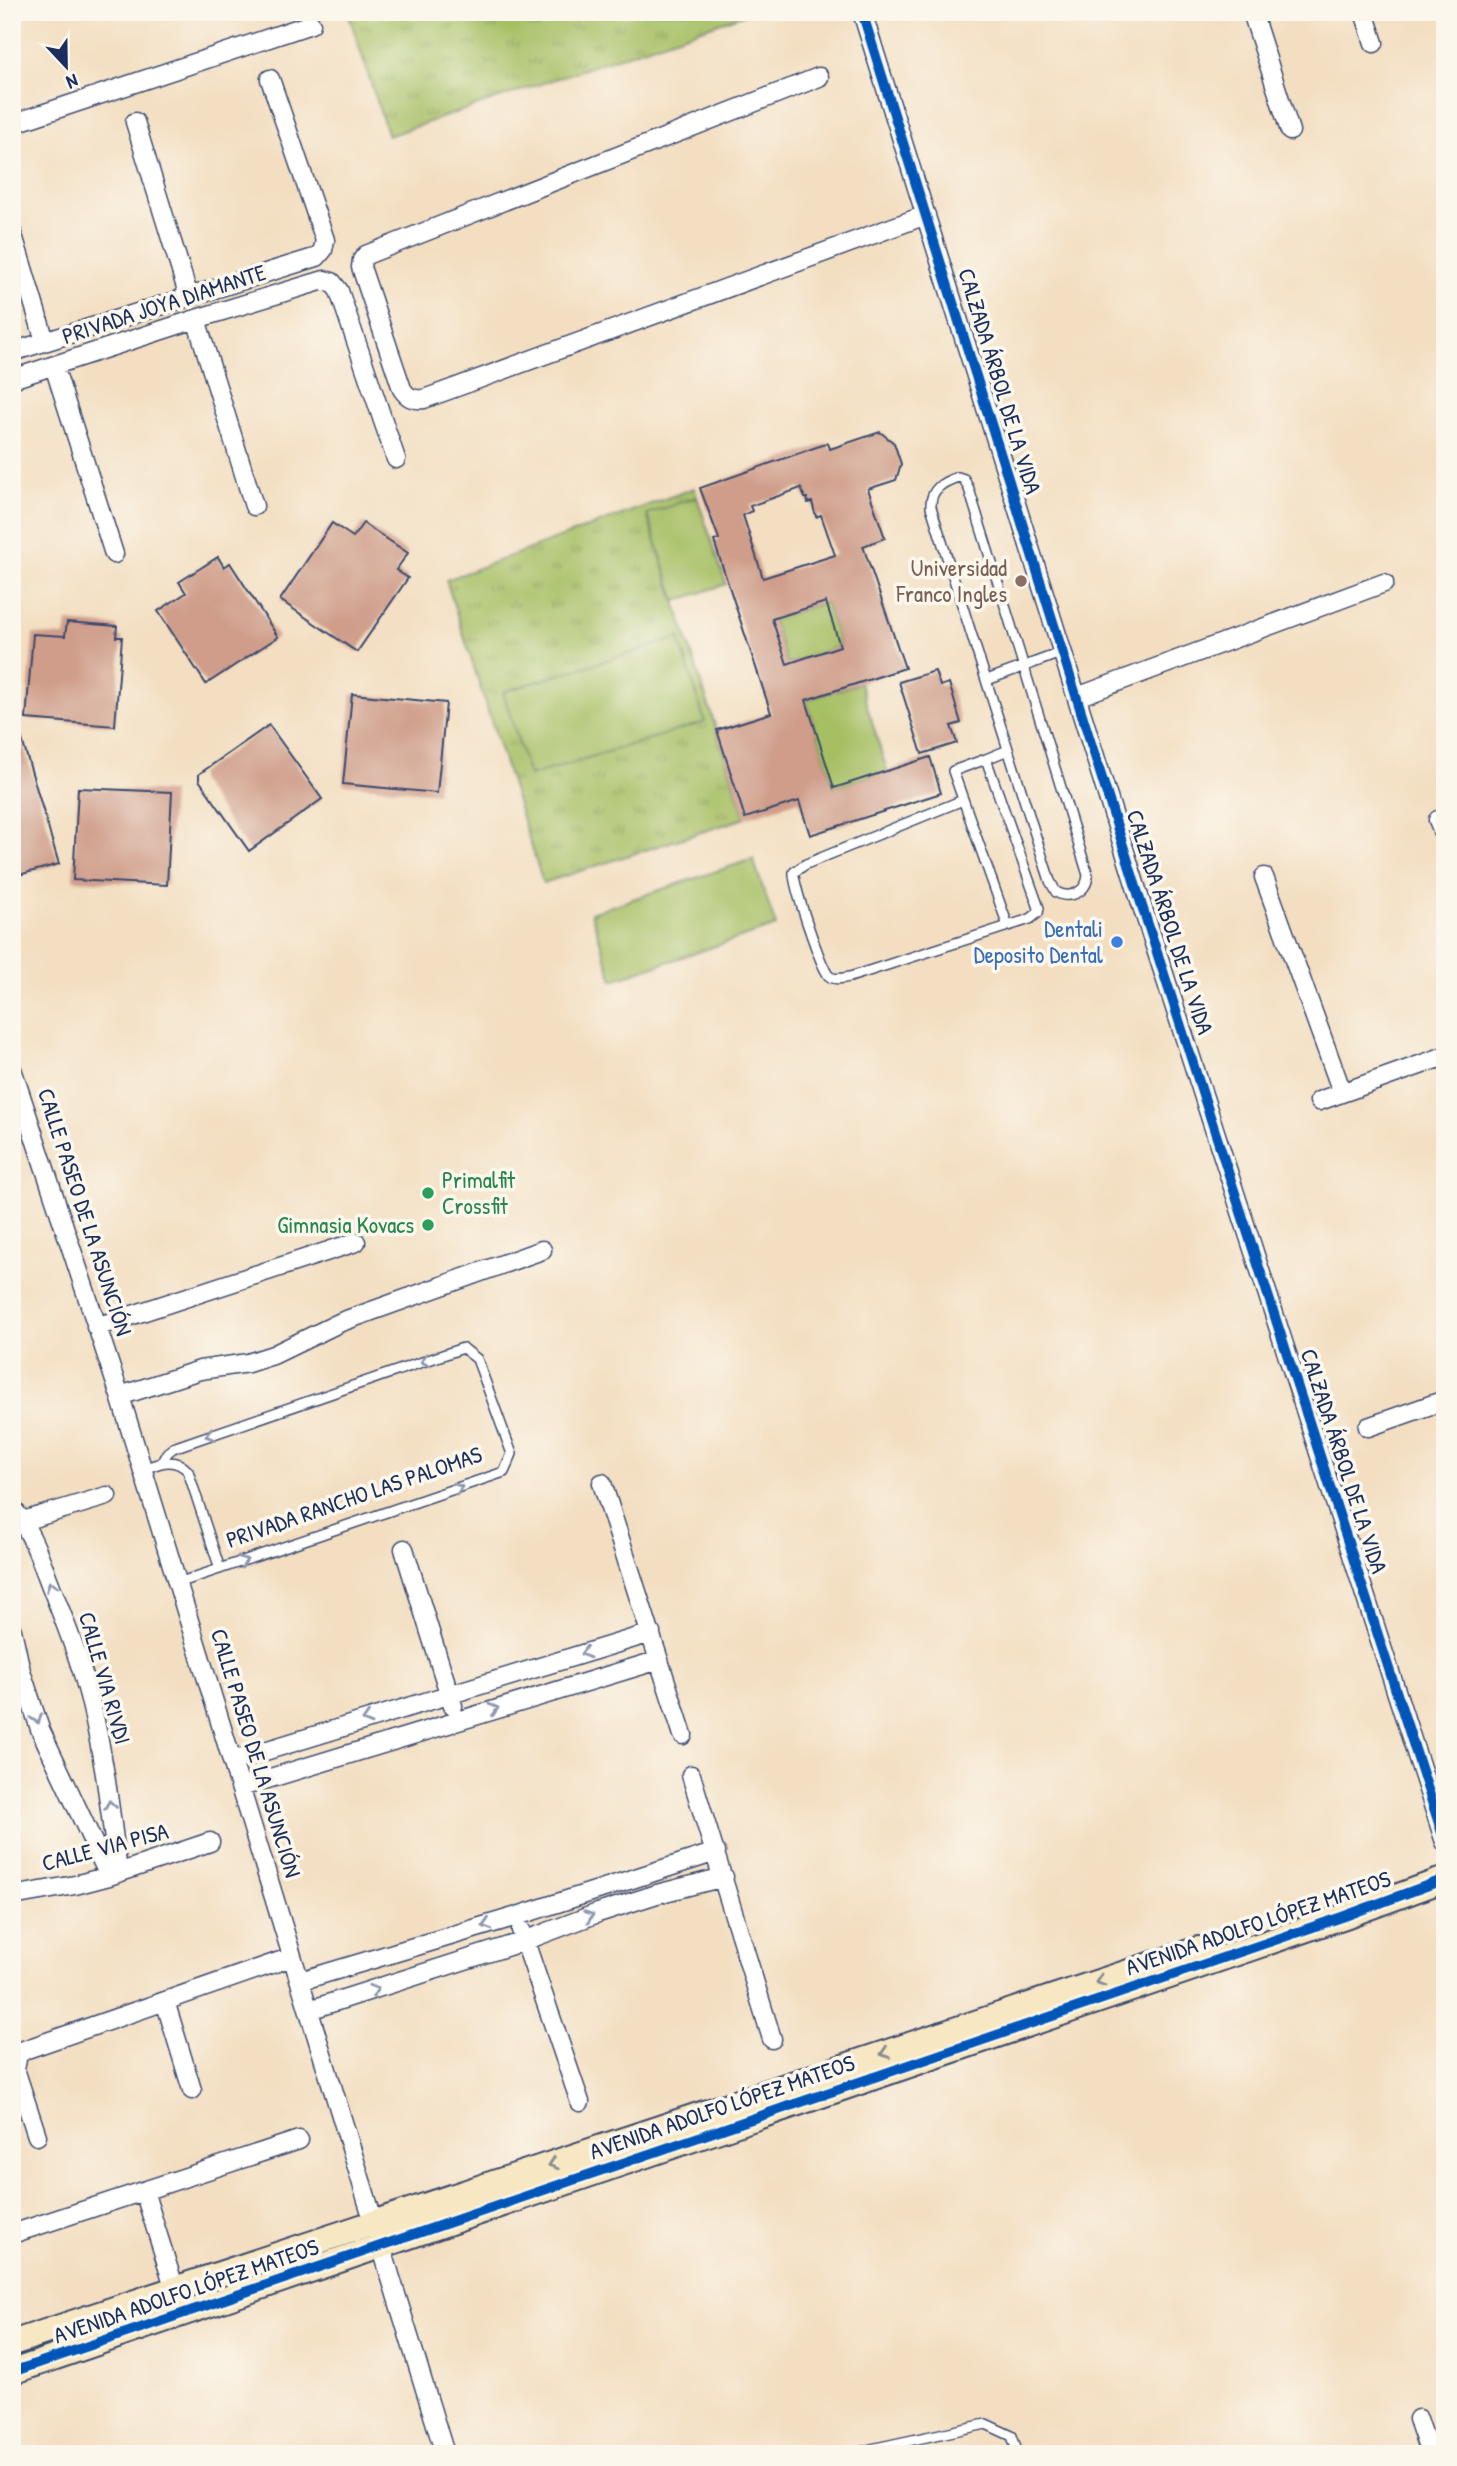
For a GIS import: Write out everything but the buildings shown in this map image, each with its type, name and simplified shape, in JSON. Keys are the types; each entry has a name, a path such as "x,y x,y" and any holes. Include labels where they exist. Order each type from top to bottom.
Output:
{"street":[{"name":"CALZADA ÁRBOL DE LA VIDA","path":"862,12 1077,697 1445,1842"},
{"path":"1252,12 1290,131"},
{"path":"1364,12 1374,43"},
{"path":"12,124 311,24"},
{"path":"819,77 366,255 362,260 362,267 406,396 414,400 424,399 926,215"},
{"name":"PRIVADA JOYA DIAMANTE","path":"12,352 310,260 323,250 325,240 271,79"},
{"path":"135,122 190,297"},
{"path":"12,232 45,341"},
{"name":"PRIVADA JOYA DIAMANTE","path":"12,379 316,281 332,282 339,291 396,459"},
{"path":"196,319 254,506"},
{"path":"54,366 114,554"},
{"path":"1077,697 1384,583"},
{"path":"1438,820 1445,838"},
{"path":"1264,877 1342,1093"},
{"path":"1319,1101 1445,1056"},
{"name":"CALLE PASEO DE LA ASUNCIÓN","path":"12,1069 120,1395 445,2454"},
{"path":"96,1327 356,1242"},
{"path":"120,1395 192,1373 248,1363 273,1355 341,1322 542,1250"},
{"path":"1368,1427 1445,1400"},
{"path":"602,1483 683,1735"},
{"path":"16,1518 107,1496"},
{"name":"CALLE VIA RIVDI","path":"16,1518 67,1627 83,1674 103,1760 114,1874"},
{"path":"404,1549 458,1720"},
{"path":"12,1630 21,1671 40,1729 114,1874"},
{"path":"232,1761 651,1633"},
{"path":"241,1787 659,1660"},
{"path":"691,1775 772,2039"},
{"name":"CALLE VIA PISA","path":"12,1896 75,1885 210,1842"},
{"path":"300,1982 716,1852"},
{"name":"AVENIDA ADOLFO LÓPEZ MATEOS","path":"12,2372 183,2316 378,2235 1335,1903 1445,1869"},
{"path":"309,2010 524,1941 633,1902 724,1877"},
{"name":"AVENIDA ADOLFO LÓPEZ MATEOS","path":"12,2343 175,2289 378,2235 1329,1922 1445,1879"},
{"path":"517,1916 580,2102"},
{"path":"37,2136 15,2069 18,2055 24,2050 292,1957"},
{"path":"165,2001 192,2090"},
{"path":"12,2234 299,2140"},
{"path":"144,2191 183,2316"},
{"path":"1418,2419 1430,2454"}],"lane":[{"path":"961,477 969,489 1025,667 1088,875 1088,881 1082,891 1061,895 1050,881 1008,750 931,507 931,497 936,489 951,479 961,477"},
{"path":"988,680 1063,652"},
{"path":"1008,750 953,771 1009,926"},
{"path":"963,800 806,864 794,872 795,887 816,948 830,976 835,979 842,978 1036,916 1039,908 986,760"},
{"name":"PRIVADA RANCHO LAS PALOMAS","path":"162,1462 173,1448 463,1348 477,1359 512,1454 503,1472 178,1583"},
{"path":"143,1469 173,1461 188,1471 220,1569"},
{"path":"848,2454 986,2424 1012,2435 1018,2454"}],"green space":[{"path":"348,12 751,12 388,136"},
{"path":"694,488 697,497 647,515 745,818 543,883 446,580"},
{"path":"697,497 726,584 676,601 647,514"},
{"path":"826,602 840,646 787,664 772,619"},
{"path":"679,638 705,722 529,776 503,692"},
{"path":"860,683 887,771 834,788 806,700"},
{"path":"753,859 776,926 613,980 591,913"}],"cycle path":[{"path":"862,12 1141,903 1445,1842"},
{"path":"12,2372 1342,1917 1445,1879"}],"place":[{"name":"Universidad Franco Ingles","path":"1021,581"},
{"name":"Dentali Deposito Dental","path":"1117,942"},
{"name":"Primalfit Crossfit","path":"428,1193"},
{"name":"Gimnasia Kovacs","path":"428,1225"}]}
